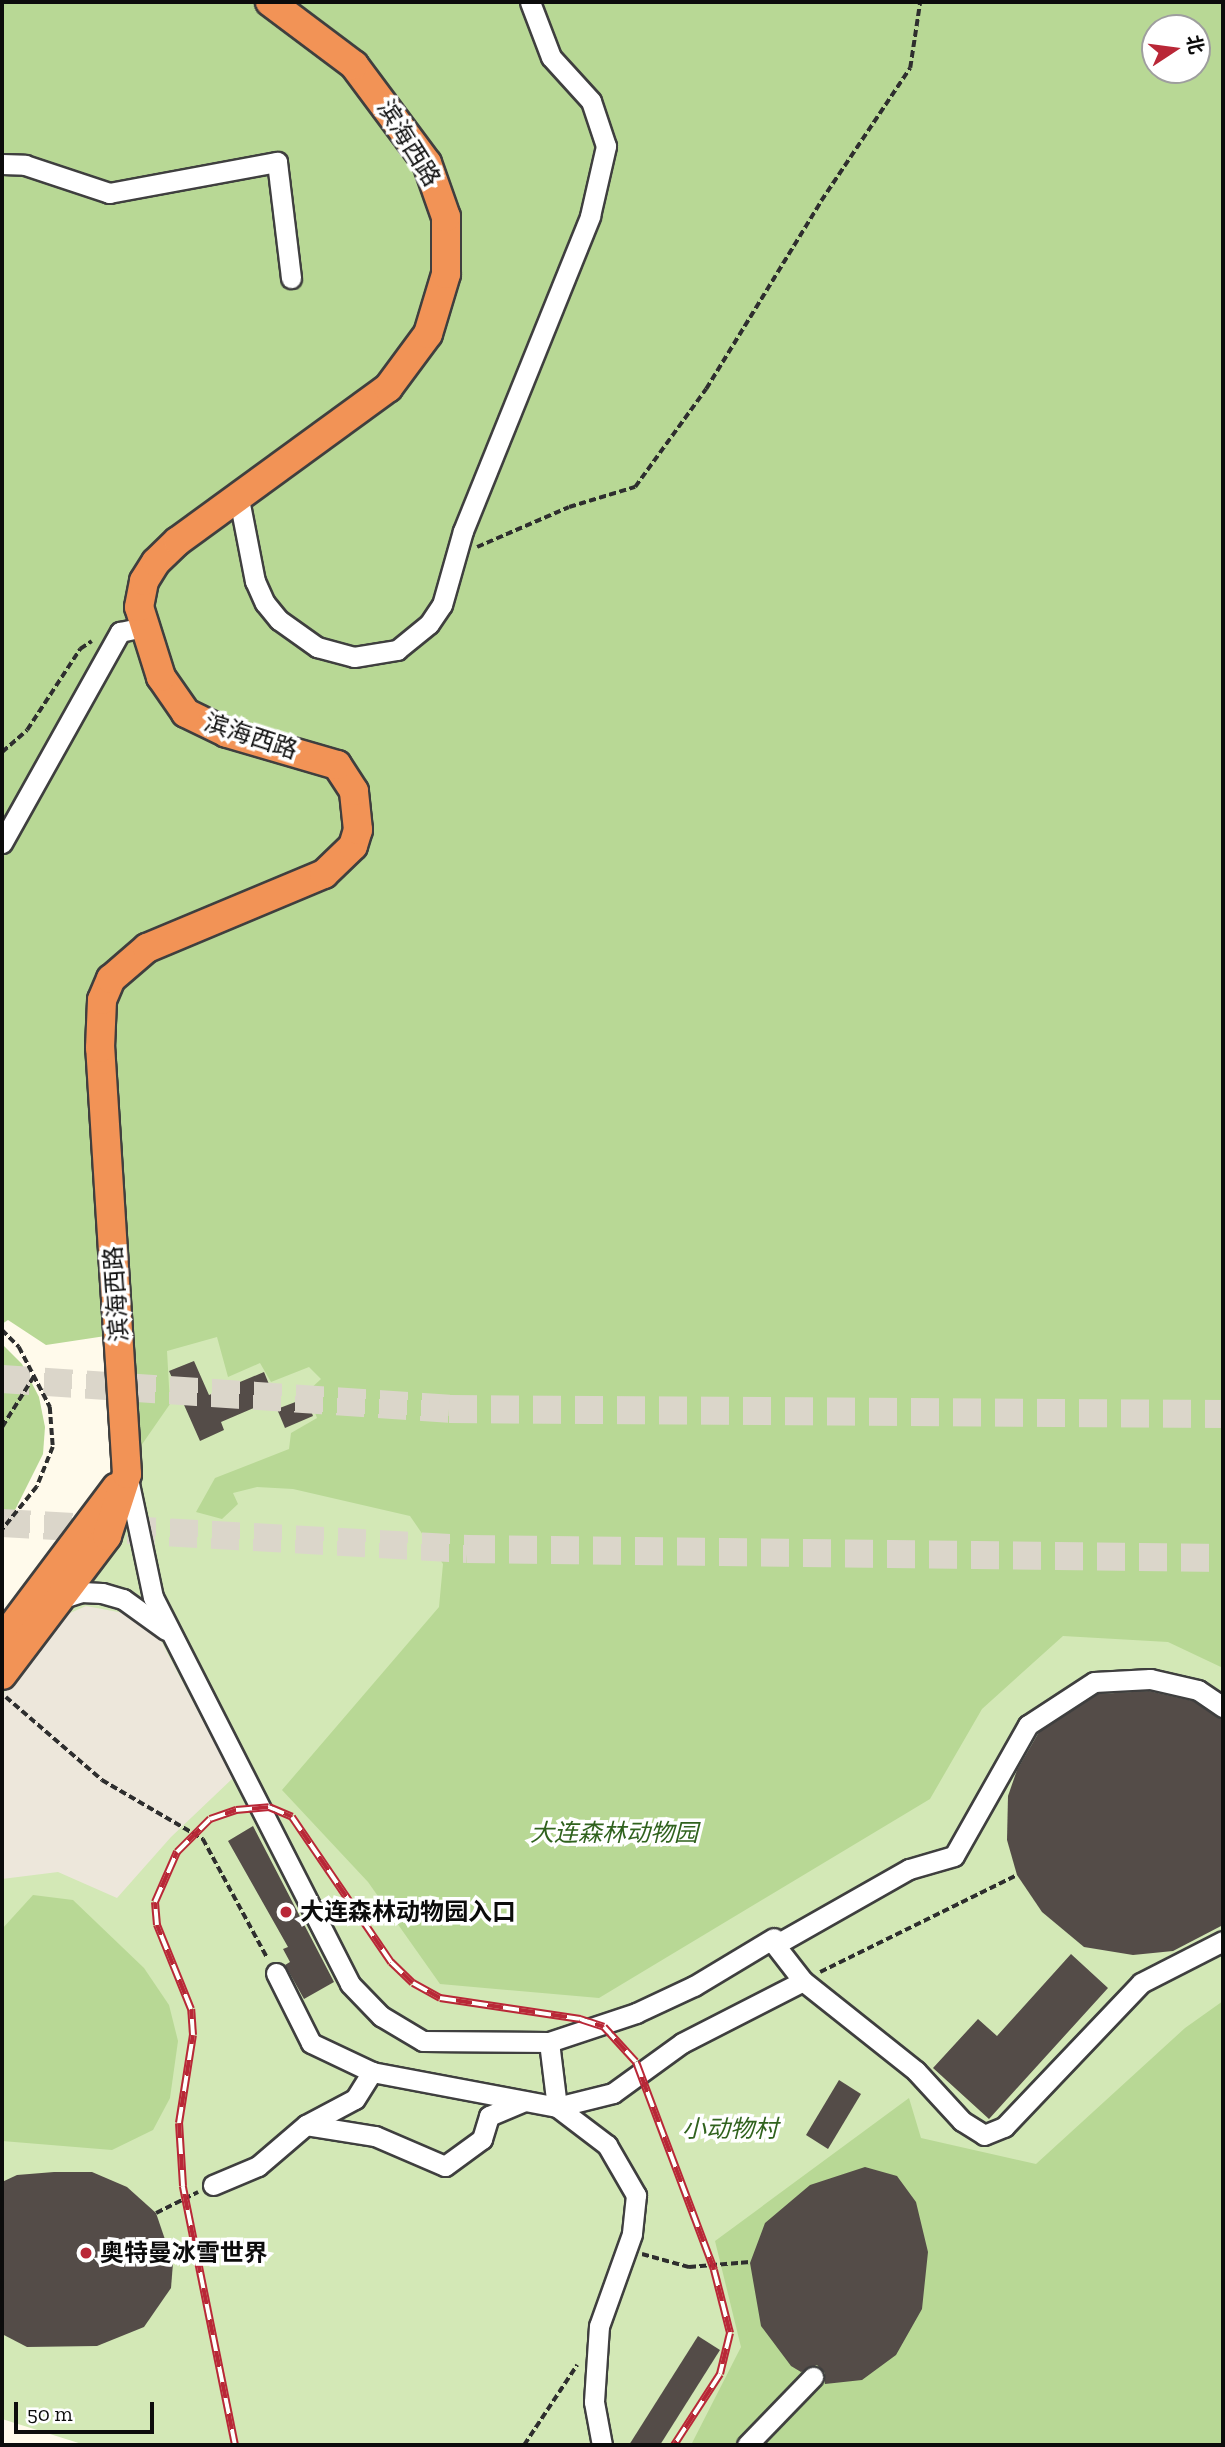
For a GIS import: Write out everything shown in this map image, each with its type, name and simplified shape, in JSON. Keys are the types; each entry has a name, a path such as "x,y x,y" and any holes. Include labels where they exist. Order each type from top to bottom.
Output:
{"highway":[{"name":"滨海西路","path":"2,1675 107,1536 118,1515 127,1474 100,1048 102,1000 111,979 147,948 324,874 353,846 358,830 354,791 337,765 227,733 186,713 131,629 144,581 156,562 366,407 410,364 439,305 448,244 439,189 374,87 335,47 270,2"},
{"path":"2,1640 127,1474"}],"street":[{"path":"239,499 255,581 265,603 299,636 336,654 376,656 414,638 442,605 456,556 590,216 606,146 591,101 551,57 530,2"},
{"path":"2,164 24,165 109,193 277,162 291,278"},
{"path":"2,843 131,629"},
{"path":"127,1474 140,1516 149,1585 172,1635 350,1984 381,2016 423,2041 549,2042 636,2014 694,1986 774,1938"},
{"path":"60,1598 81,1592 123,1600 172,1635"},
{"path":"1223,1707 1198,1690 1150,1679 1094,1682 1059,1700 1028,1725 954,1856 909,1869 775,1945 803,1981 916,2071 962,2121 984,2135 1004,2127 1141,1983 1223,1941"},
{"path":"276,1973 310,2043 372,2072 557,2107 613,2093 682,2043 803,1981"},
{"path":"549,2042 557,2107 607,2145 636,2195 626,2250 599,2326 594,2402 602,2445"},
{"path":"212,2185 258,2166 306,2125 355,2099 372,2072"},
{"path":"306,2125 374,2136 444,2166 482,2139 489,2116 525,2101"},
{"path":"747,2445 761,2426 813,2377"}],"path":[{"path":"456,556 569,506 635,488 706,389 821,201 910,68 920,2"},
{"path":"2,752 27,730 80,649 98,637 131,629"},
{"path":"2,1331 19,1347 50,1406 53,1447 37,1487 2,1530"},
{"path":"2,1427 34,1376"},
{"path":"2,1693 102,1780 203,1839 276,1973"},
{"path":"803,1981 1017,1875"},
{"path":"156,2213 212,2185"},
{"path":"626,2250 689,2267 750,2263"},
{"path":"524,2445 558,2398"}],"green space":[{"name":"大连森林动物园","path":"2,2 1223,2 1223,1668 1168,1642 1063,1636 982,1709 930,1799 599,1998 440,1984 368,1882 282,1790 439,1607 443,1564 410,1516 293,1489 257,1487 233,1493 238,1504 222,1519 196,1512 215,1478 289,1449 291,1433 317,1418 307,1392 321,1379 309,1367 271,1382 260,1363 228,1377 217,1337 167,1351 170,1404 136,1453 132,1332 46,1345 8,1320 2,1324"},
{"name":"大连森林动物园","path":"1223,2 1223,2445 85,2445 2,2419 2,1663 161,1406 130,1003 495,268 1141,32 1141,84 1211,84 1211,14 1190,14"},
{"path":"2,1344 22,1364 39,1397 45,1427 43,1454 2,1536"},
{"path":"33,1895 73,1900 144,1968 169,2005 178,2041 170,2098 153,2130 112,2150 2,2141 2,1929"},
{"path":"1223,2001 1223,2445 691,2445 741,2347 715,2241 909,2098 921,2138 1036,2164 1185,2028"}],"shaded area":[{"path":"86,1606 129,1614 159,1637 233,1778 171,1837 117,1898 58,1872 2,1879 2,1696 52,1621"}],"building":[{"path":"194,1361 209,1395 264,1372 275,1399 221,1422 224,1430 200,1441 169,1371"},
{"path":"306,1398 313,1416 285,1428 277,1409"},
{"path":"1149,1691 1193,1701 1223,1719 1223,1925 1173,1951 1133,1955 1084,1947 1042,1912 1017,1875 1007,1840 1008,1796 1017,1770 1039,1732 1098,1694"},
{"name":"大连森林动物园入口","path":"253,1826 334,1982 304,1999 285,1965 290,1962 283,1949 288,1947 228,1841"},
{"path":"1071,1954 1108,1988 989,2119 933,2068 978,2019 997,2036"},
{"path":"839,2080 861,2094 828,2149 806,2135"},
{"path":"865,2167 897,2176 916,2202 928,2252 922,2309 896,2355 862,2380 825,2384 825,2373 817,2365 801,2372 791,2366 761,2326 750,2263 765,2223 810,2185"},
{"name":"奥特曼冰雪世界","path":"92,2172 127,2187 156,2213 173,2263 171,2288 144,2327 97,2346 27,2347 2,2334 2,2182 17,2175"},
{"path":"698,2336 720,2350 660,2445 629,2445"}],"tunnel":[{"path":"2,1379 449,1409 1223,1414"},
{"path":"2,1523 467,1549 1223,1558"}],"railway":[{"path":"235,2445 183,2186 179,2123 193,2035 191,2009 157,1925 155,1902 177,1852 210,1819 236,1810 269,1807 292,1817 391,1962 413,1983 440,1998 580,2019 604,2027 636,2062 714,2270 730,2333 720,2374 674,2445"}],"place":[{"name":"大连森林动物园入口","path":"286,1912"},
{"name":"奥特曼冰雪世界","path":"86,2253"}],"park label":[{"name":"小动物村","path":"730,2129"}]}
